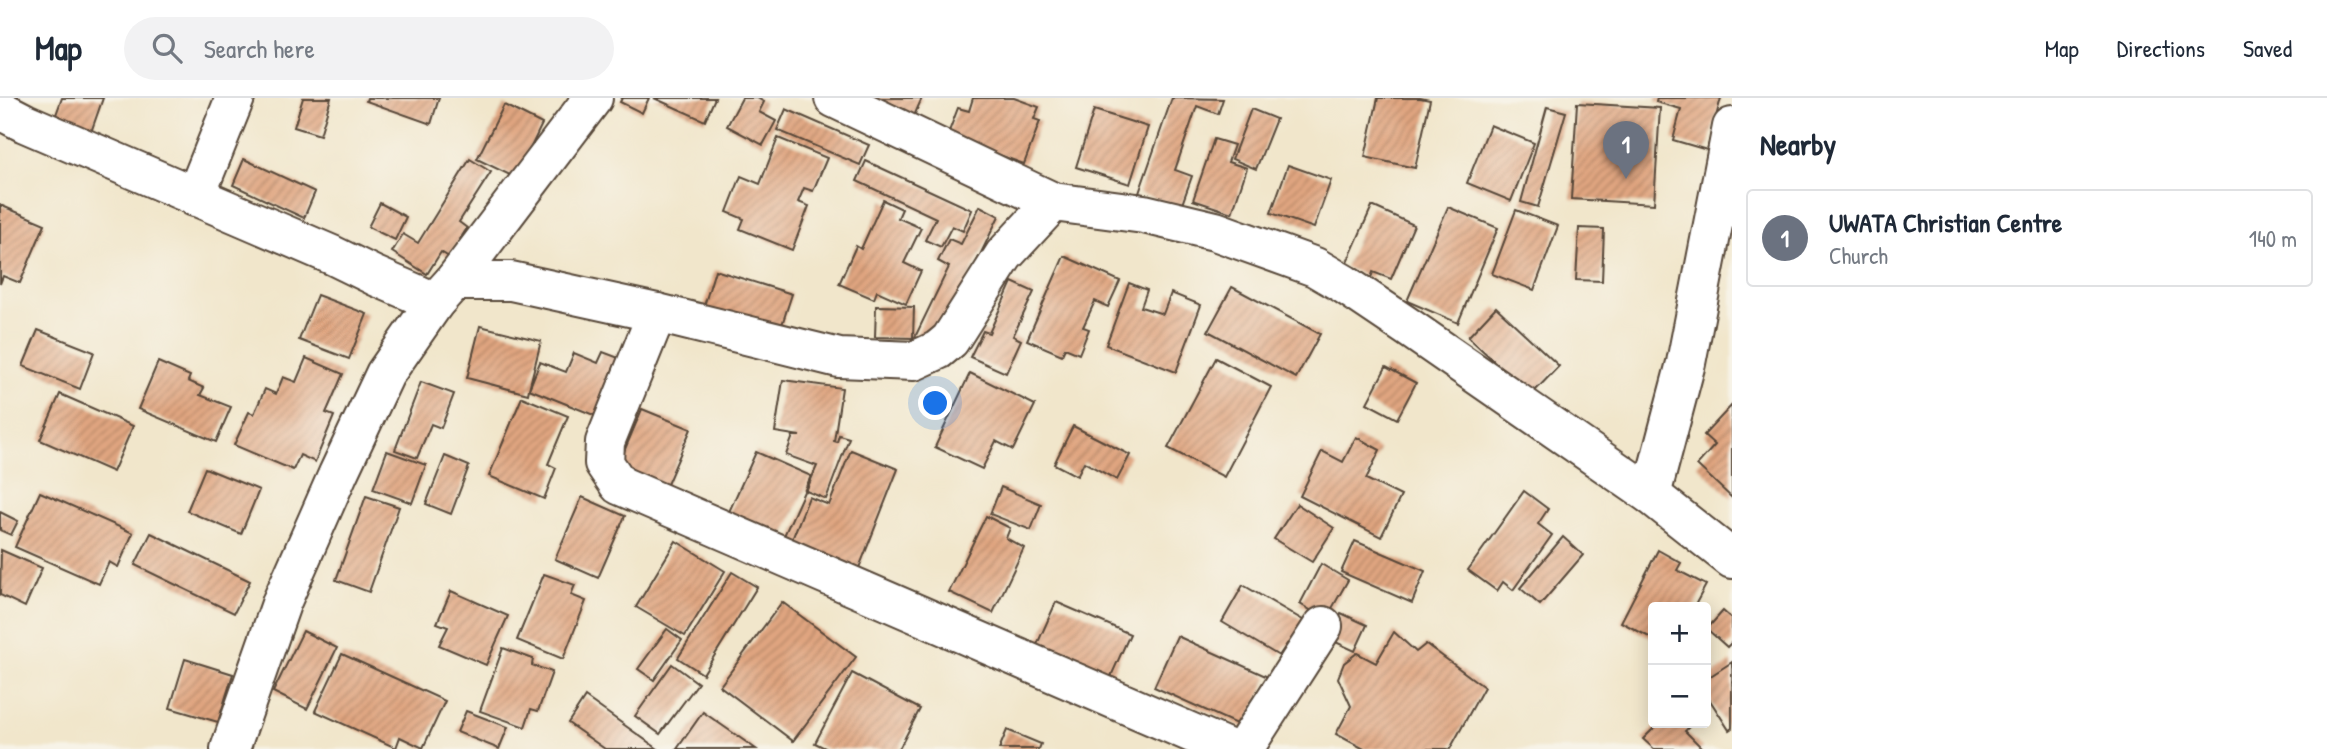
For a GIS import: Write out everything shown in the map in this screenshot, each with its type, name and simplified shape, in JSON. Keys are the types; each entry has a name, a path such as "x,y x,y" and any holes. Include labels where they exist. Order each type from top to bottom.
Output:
{"street":[{"path":"195,197 235,98"},
{"path":"230,749 282,601 385,374 593,98"},
{"path":"834,98 1053,202 1144,214 1215,231 1315,267 1408,327 1651,495 1732,559"},
{"path":"0,110 375,276 445,291 511,281 657,313 839,358 914,360 938,350 950,341 1004,255 1053,202"},
{"path":"1651,495 1723,222 1732,127"},
{"path":"657,313 605,442 604,463 619,485 1229,749"},
{"path":"1238,749 1245,747 1323,626"}],"building":[{"path":"62,98 103,98 90,135 53,123"},
{"path":"303,98 331,98 320,135 294,127"},
{"path":"367,98 439,98 431,124 366,101"},
{"path":"622,98 649,98 642,113 620,102"},
{"path":"654,98 715,98 705,121"},
{"path":"742,98 757,98 764,102 759,112 776,121 763,145 727,126"},
{"path":"874,98 922,98 914,116"},
{"path":"973,98 1014,98 1039,107 1034,119 1040,121 1024,164 963,142 945,142 958,108 969,111"},
{"path":"1172,98 1223,99 1218,114 1197,106 1175,170 1192,176 1181,207 1139,193"},
{"path":"1378,98 1430,100 1415,168 1365,157"},
{"path":"1657,98 1721,98 1707,150 1673,140 1681,109 1656,102"},
{"path":"1577,103 1660,108 1654,204 1571,199"},
{"path":"504,105 542,124 516,178 477,159"},
{"path":"1547,107 1566,112 1538,207 1521,202"},
{"path":"786,109 869,145 860,165 777,130"},
{"path":"1251,109 1276,119 1256,169 1232,159"},
{"path":"1094,110 1148,127 1130,184 1076,167"},
{"path":"1490,125 1534,143 1511,201 1467,183"},
{"path":"778,138 827,158 813,191 804,188 798,202 809,206 792,250 740,229 744,219 727,212 741,176 760,184"},
{"path":"1214,139 1234,145 1228,162 1247,168 1232,213 1193,200"},
{"path":"244,159 315,192 304,218 233,185"},
{"path":"470,159 491,172 459,222 467,228 449,257 441,252 427,274 392,252 403,234 418,243"},
{"path":"866,161 972,210 963,231 952,226 941,247 925,240 936,218 857,181"},
{"path":"1288,165 1331,180 1314,228 1271,213"},
{"path":"883,200 902,209 898,218 921,228 904,263 921,271 906,304 877,291 874,299 839,284 856,246 861,249"},
{"path":"380,203 406,217 395,240 368,227"},
{"path":"0,205 45,224 20,283 3,276 0,284"},
{"path":"980,206 999,216 935,347 915,337 949,267 938,261 949,239 961,244"},
{"path":"1372,206 1414,225 1391,279 1373,272 1371,278 1345,267"},
{"path":"1448,207 1498,228 1458,323 1407,301"},
{"path":"1516,210 1558,226 1534,290 1492,274"},
{"path":"1579,228 1604,229 1602,281 1576,280"},
{"path":"1064,256 1120,281 1108,307 1095,301 1083,327 1089,329 1079,354 1065,348 1062,355 1027,340"},
{"path":"715,270 792,294 777,340 701,316"},
{"path":"1012,282 1034,292 1013,336 1021,340 1006,373 970,357 983,331 989,333"},
{"path":"1129,283 1147,290 1141,307 1163,314 1171,293 1201,305 1176,372 1106,345"},
{"path":"1232,287 1320,334 1296,378 1208,331"},
{"path":"317,295 367,314 349,359 299,340"},
{"path":"876,306 914,307 913,338 875,337"},
{"path":"1496,307 1559,366 1531,395 1468,337"},
{"path":"480,326 541,341 528,394 467,378"},
{"path":"38,330 94,352 80,389 23,366"},
{"path":"603,352 624,360 601,418 529,389 540,362 566,372 574,353 598,363"},
{"path":"306,358 343,374 326,413 334,416 315,462 300,455 293,470 234,445 249,412 254,414 265,389 276,394 283,377 296,382"},
{"path":"1216,358 1271,387 1224,477 1168,448"},
{"path":"158,362 190,376 188,381 204,388 200,395 231,407 216,442 138,409"},
{"path":"1386,367 1416,383 1397,419 1367,403"},
{"path":"970,373 1035,405 1013,450 996,441 982,469 935,447"},
{"path":"783,380 842,388 834,441 837,442 839,435 849,438 826,499 806,491 817,466 786,455 793,436 800,436 775,432"},
{"path":"421,382 454,394 441,428 431,424 417,458 395,450"},
{"path":"60,394 133,426 113,472 40,440"},
{"path":"522,397 568,416 548,464 556,468 544,499 489,476"},
{"path":"1732,405 1732,498 1697,465 1715,445 1704,435"},
{"path":"642,409 691,429 665,489 617,468"},
{"path":"1073,426 1130,455 1117,480 1084,462 1077,476 1054,464"},
{"path":"1356,437 1380,450 1366,479 1401,496 1381,537 1300,496 1322,451 1343,462"},
{"path":"851,450 898,469 857,573 789,547 809,497 829,505"},
{"path":"387,451 426,465 412,503 373,489"},
{"path":"756,452 811,476 783,538 728,514"},
{"path":"445,456 469,466 451,514 426,504"},
{"path":"205,468 259,490 241,534 187,511"},
{"path":"1001,487 1041,504 1031,530 990,514"},
{"path":"1524,491 1548,509 1538,524 1552,535 1513,590 1503,582 1497,591 1468,570"},
{"path":"40,492 133,533 118,567 109,562 99,584 15,547"},
{"path":"366,496 399,507 369,592 336,580"},
{"path":"582,497 625,516 598,578 555,559"},
{"path":"1297,504 1334,528 1312,562 1274,539"},
{"path":"0,512 18,521 11,535 0,530"},
{"path":"986,516 1010,528 1006,538 1024,548 993,613 949,592"},
{"path":"151,533 250,581 234,613 135,565"},
{"path":"1563,537 1583,555 1540,605 1520,588"},
{"path":"676,541 725,571 685,636 636,607"},
{"path":"1355,541 1425,571 1412,603 1341,572"},
{"path":"1,550 42,568 25,607 0,595"},
{"path":"1658,550 1681,563 1677,570 1706,585 1697,602 1648,602 1648,636 1621,622"},
{"path":"1321,564 1348,580 1326,619 1300,604"},
{"path":"732,572 757,587 703,674 678,658"},
{"path":"544,574 575,585 571,595 586,601 563,659 517,640"},
{"path":"1243,585 1308,623 1293,648 1287,644 1279,656 1222,622"},
{"path":"451,591 508,616 486,665 439,645 448,627 437,623"},
{"path":"782,602 856,657 793,741 720,686"},
{"path":"1056,602 1130,634 1108,683 1035,649"},
{"path":"1723,611 1732,619 1732,642 1727,647 1711,633 1711,624"},
{"path":"1341,613 1367,625 1355,651 1329,639"},
{"path":"667,629 682,640 654,680 638,669"},
{"path":"303,631 337,648 307,709 273,692"},
{"path":"1394,632 1416,652 1426,644 1484,687 1450,749 1364,749 1336,734 1351,706 1338,678 1344,663 1357,653 1376,663"},
{"path":"1177,636 1268,677 1245,728 1154,687"},
{"path":"503,648 533,659 532,665 552,672 538,711 531,709 525,727 480,711"},
{"path":"342,654 445,701 423,748 400,737 396,748 315,711"},
{"path":"185,659 233,674 218,722 170,708"},
{"path":"1732,662 1732,728 1729,730 1711,702 1711,676"},
{"path":"672,664 698,683 660,734 635,716"},
{"path":"852,673 920,709 899,749 827,749 815,743"},
{"path":"585,697 658,749 605,749 568,723"},
{"path":"466,711 508,727 499,749 457,732"},
{"path":"703,712 756,749 677,749"},
{"path":"1654,728 1688,728 1685,731 1703,749 1654,749 1643,739"},
{"path":"1007,730 1041,744 1039,749 999,749"}],"place":[{"name":"UWATA Christian Centre","path":"1626,179"}]}
